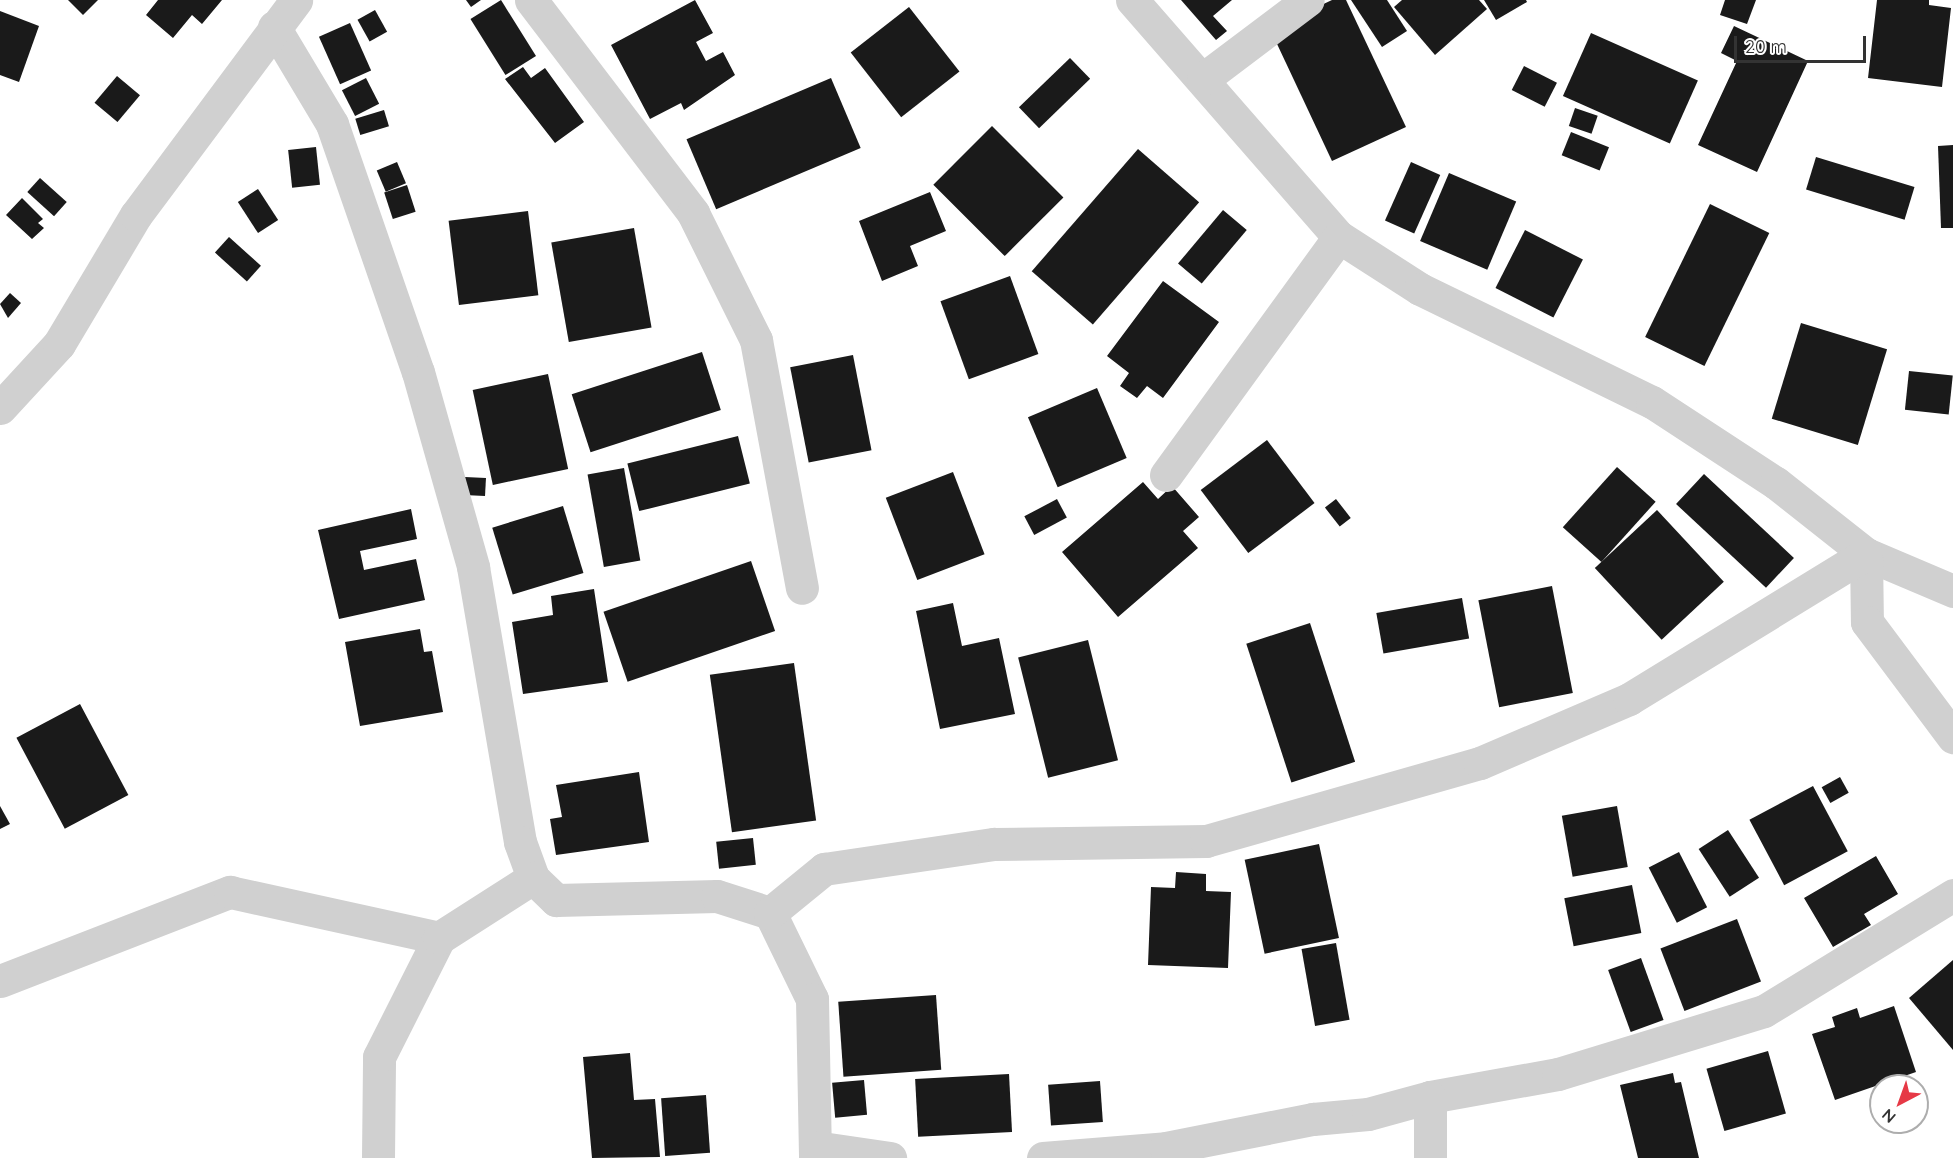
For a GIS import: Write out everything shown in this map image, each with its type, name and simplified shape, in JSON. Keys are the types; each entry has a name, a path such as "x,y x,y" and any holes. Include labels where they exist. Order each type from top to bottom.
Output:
{"street":[{"path":"0,408 59,344 136,215 296,0"},
{"path":"531,0 693,213 756,340 802,588"},
{"path":"1132,0 1339,237 1420,290 1652,402 1776,483 1866,554 1953,591"},
{"path":"1203,79 1308,0"},
{"path":"274,27 332,124 418,372 472,567 511,792 533,878 556,900 717,896 770,913 812,999 815,1153 890,1158"},
{"path":"1166,475 1339,237"},
{"path":"770,913 824,869 994,843 1206,841 1480,763 1629,699 1866,554"},
{"path":"1866,554 1867,622 1953,736"},
{"path":"378,1158 379,1057 439,938 533,878"},
{"path":"0,981 230,892 439,938"},
{"path":"1043,1158 1166,1148 1313,1119 1368,1114 1430,1097 1558,1074 1764,1011 1953,895"},
{"path":"1430,1097 1430,1158"}],"building":[{"path":"68,0 98,0 83,15"},
{"path":"158,0 222,0 202,24 192,15 173,38 146,15"},
{"path":"466,0 481,0 471,7"},
{"path":"501,0 536,56 505,75 470,19"},
{"path":"695,0 713,33 696,42 706,61 723,52 735,75 684,110 681,103 650,119 611,45"},
{"path":"1181,0 1232,0 1213,16 1227,31 1216,40"},
{"path":"1332,0 1346,0 1406,127 1332,161 1270,29"},
{"path":"1351,0 1387,0 1407,31 1382,47"},
{"path":"1402,0 1479,0 1487,9 1435,55 1394,7"},
{"path":"1484,0 1526,0 1527,2 1496,20"},
{"path":"1725,0 1756,0 1747,24 1720,15"},
{"path":"1877,0 1929,0 1929,5 1951,8 1942,87 1868,78"},
{"path":"909,7 959,72 901,117 851,53"},
{"path":"375,10 387,32 370,42 358,20"},
{"path":"0,11 39,26 19,82 0,75"},
{"path":"350,23 371,71 340,84 319,37"},
{"path":"1734,26 1808,61 1757,172 1698,145 1737,61 1721,53"},
{"path":"1591,33 1698,81 1670,144 1563,96"},
{"path":"1070,58 1090,79 1039,128 1019,107"},
{"path":"1524,66 1557,83 1545,107 1512,90"},
{"path":"523,67 531,78 545,68 584,122 555,143 505,79"},
{"path":"117,76 140,95 117,122 95,103"},
{"path":"366,78 379,104 355,116 342,90"},
{"path":"831,78 861,148 716,209 686,139"},
{"path":"1575,108 1598,116 1592,134 1569,126"},
{"path":"384,110 389,126 360,135 355,119"},
{"path":"992,126 1063,197 1005,256 933,185"},
{"path":"1571,132 1609,147 1600,171 1562,155"},
{"path":"1953,145 1953,228 1941,228 1938,146"},
{"path":"316,147 320,185 292,188 288,150"},
{"path":"1138,149 1199,202 1093,324 1032,271"},
{"path":"1816,157 1914,187 1905,220 1806,190"},
{"path":"397,162 406,183 386,192 377,171"},
{"path":"1411,162 1440,175 1414,233 1385,220"},
{"path":"1449,173 1516,202 1487,270 1420,241"},
{"path":"40,178 67,202 54,216 27,192"},
{"path":"407,185 416,212 393,219 384,192"},
{"path":"258,189 278,220 258,233 238,202"},
{"path":"930,192 946,231 910,246 918,266 882,281 859,221"},
{"path":"22,198 43,219 38,223 44,228 32,239 6,215"},
{"path":"1710,204 1769,233 1704,366 1645,337"},
{"path":"1223,210 1247,230 1202,284 1178,264"},
{"path":"528,211 538,295 459,305 449,221"},
{"path":"634,228 652,327 569,342 551,243"},
{"path":"1525,230 1583,260 1553,317 1495,288"},
{"path":"229,237 261,266 247,281 215,253"},
{"path":"1010,276 1038,354 969,379 940,301"},
{"path":"1163,281 1219,322 1163,398 1147,386 1137,398 1120,386 1129,373 1107,356"},
{"path":"10,293 21,303 8,318 0,304"},
{"path":"1801,323 1887,349 1858,445 1772,419"},
{"path":"702,352 721,410 591,452 572,394"},
{"path":"853,355 872,450 809,462 790,367"},
{"path":"1909,371 1953,376 1949,414 1905,410"},
{"path":"548,374 568,469 493,485 473,390"},
{"path":"1097,388 1127,458 1058,487 1028,417"},
{"path":"738,436 750,484 639,511 627,464"},
{"path":"1267,440 1315,503 1248,553 1201,490"},
{"path":"1617,467 1656,502 1601,562 1563,527"},
{"path":"624,468 640,561 604,567 588,474"},
{"path":"953,472 985,554 917,580 886,498"},
{"path":"1704,474 1794,558 1766,588 1676,504"},
{"path":"465,477 486,478 485,496 464,495"},
{"path":"1143,482 1158,499 1172,486 1199,517 1183,531 1198,548 1118,617 1062,552"},
{"path":"1057,499 1067,518 1034,535 1024,516"},
{"path":"1336,499 1351,518 1340,527 1325,508"},
{"path":"563,506 583,573 513,595 492,528"},
{"path":"411,509 417,539 360,551 364,570 416,559 425,600 339,619 318,530"},
{"path":"1657,510 1724,582 1662,640 1595,568"},
{"path":"751,561 775,631 628,682 603,612"},
{"path":"1552,586 1573,693 1499,707 1478,600"},
{"path":"594,589 608,682 523,694 512,622 553,615 551,596"},
{"path":"1462,598 1469,638 1383,653 1376,613"},
{"path":"953,603 962,646 999,638 1015,714 940,729 916,611"},
{"path":"1310,623 1355,762 1291,783 1246,644"},
{"path":"420,629 424,652 432,651 443,712 360,726 345,642"},
{"path":"1088,640 1118,760 1048,778 1018,657"},
{"path":"794,663 816,820 732,832 710,675"},
{"path":"80,704 128,795 65,829 16,738"},
{"path":"639,772 649,842 556,855 550,819 562,817 556,785"},
{"path":"1840,777 1849,793 1830,803 1822,787"},
{"path":"1813,786 1848,851 1784,885 1749,820"},
{"path":"0,806 10,824 0,829"},
{"path":"1617,806 1628,867 1573,877 1562,816"},
{"path":"1728,830 1759,878 1730,897 1699,849"},
{"path":"753,838 756,865 719,869 716,842"},
{"path":"1319,844 1339,938 1265,954 1245,860"},
{"path":"1679,852 1707,907 1677,923 1649,867"},
{"path":"1876,856 1898,894 1864,914 1871,925 1833,947 1804,898"},
{"path":"1176,872 1206,874 1206,891 1231,892 1228,968 1148,965 1151,887 1175,888"},
{"path":"1632,885 1641,933 1574,946 1564,898"},
{"path":"1737,919 1761,982 1684,1011 1660,948"},
{"path":"1336,943 1350,1020 1315,1026 1302,949"},
{"path":"1641,958 1664,1020 1631,1032 1608,970"},
{"path":"1953,960 1953,1050 1909,998"},
{"path":"936,995 941,1070 843,1077 838,1002"},
{"path":"1894,1006 1916,1072 1869,1074 1869,1088 1835,1100 1812,1034 1835,1027 1832,1017 1857,1008 1860,1018"},
{"path":"1768,1051 1786,1113 1724,1131 1706,1069"},
{"path":"630,1053 634,1100 655,1099 660,1157 592,1158 583,1057"},
{"path":"1673,1073 1675,1083 1681,1082 1699,1158 1638,1158 1620,1085"},
{"path":"1009,1074 1012,1132 918,1137 915,1079"},
{"path":"864,1080 867,1115 835,1118 832,1083"},
{"path":"1100,1081 1103,1122 1051,1126 1048,1085"},
{"path":"706,1095 710,1153 665,1156 661,1098"}]}
